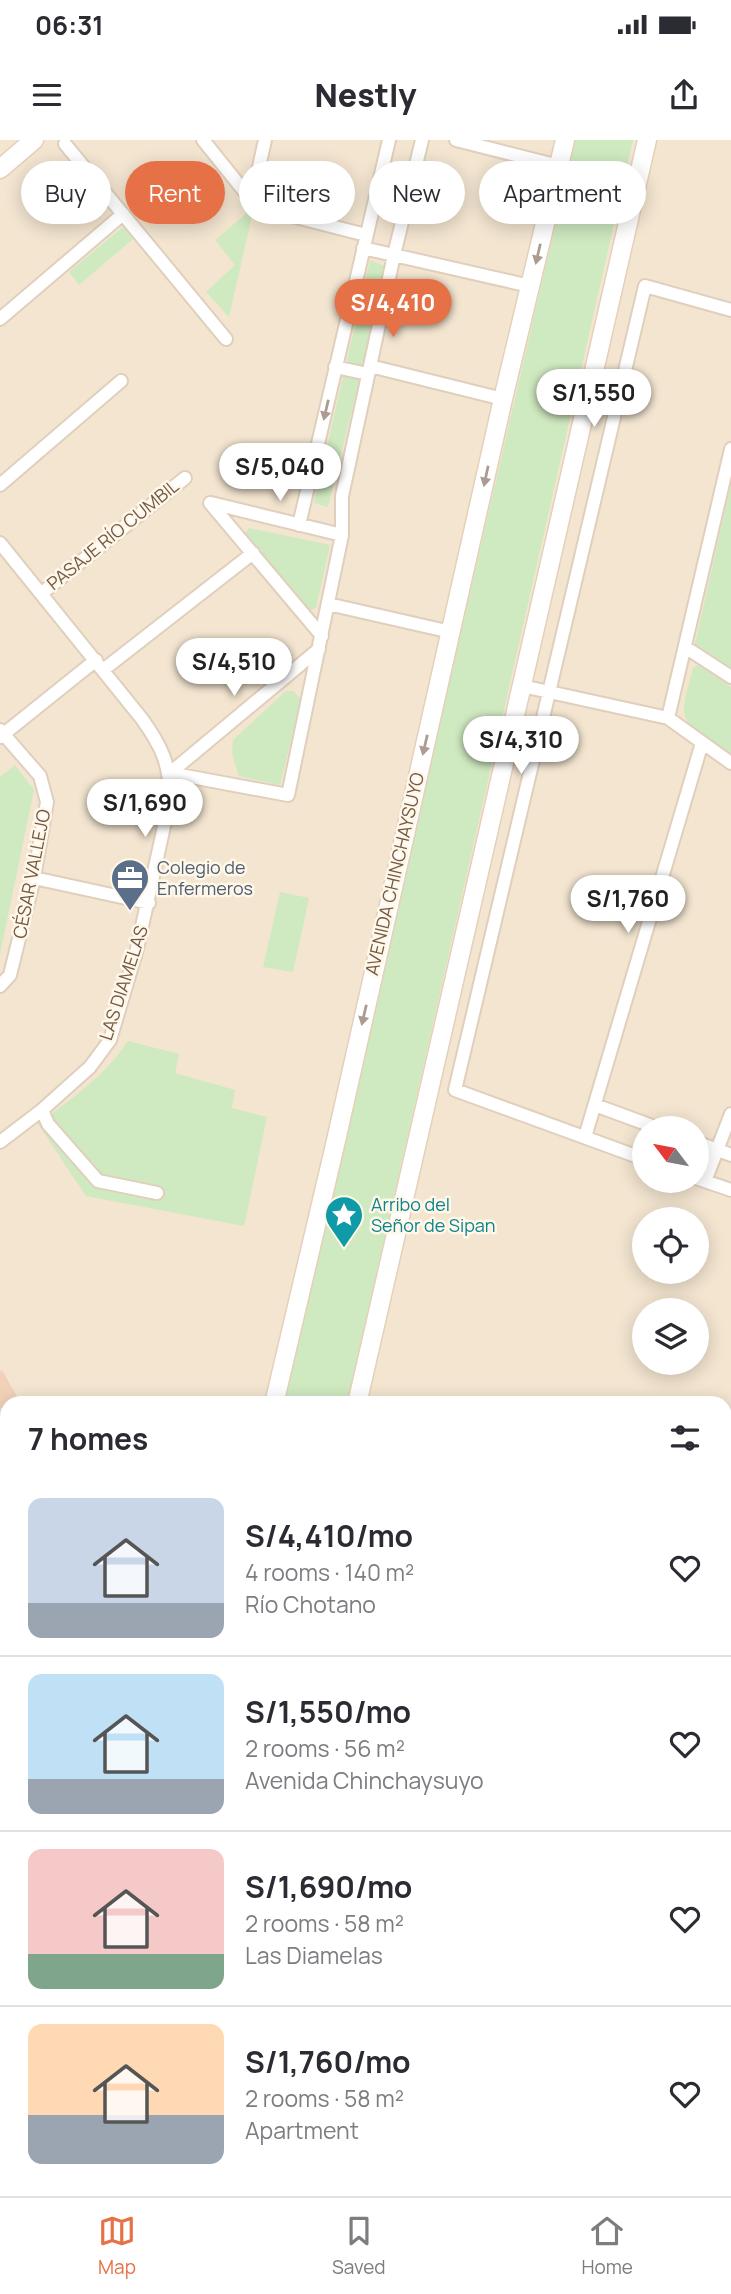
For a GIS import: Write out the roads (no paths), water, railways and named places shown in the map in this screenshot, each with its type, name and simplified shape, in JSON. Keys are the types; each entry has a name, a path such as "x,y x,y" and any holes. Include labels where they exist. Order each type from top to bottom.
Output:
{"street":[{"path":"0,169 34,140"},
{"path":"203,140 257,207 364,242 394,255 530,286"},
{"path":"260,161 265,140"},
{"path":"299,525 389,140"},
{"path":"170,773 288,795 342,535 342,496 394,255 422,140"},
{"path":"456,140 539,161"},
{"name":"AVENIDA CHINCHAYSUYO","path":"560,161 565,140"},
{"path":"359,1396 648,140"},
{"path":"65,144 226,339"},
{"path":"0,319 123,214"},
{"name":"AVENIDA CHINCHAYSUYO","path":"276,1396 545,224"},
{"path":"632,1155 455,1090 645,286 731,310"},
{"path":"335,367 369,370 503,400"},
{"path":"0,485 121,381"},
{"path":"668,718 731,449"},
{"name":"PASAJE RÍO CUMBIL","path":"42,593 185,478"},
{"path":"320,642 253,553 210,503 342,535"},
{"name":"LAS DIAMELAS","path":"0,544 42,593 160,744 170,773 170,799 149,903 110,1040 90,1067 42,1110 0,1142"},
{"path":"1,733 253,553"},
{"path":"328,604 451,632"},
{"path":"170,773 320,642"},
{"path":"685,647 731,677"},
{"path":"522,686 668,718 731,763"},
{"name":"CÉSAR VALLEJO","path":"0,986 10,975 34,878 47,802 40,776 1,733"},
{"path":"585,1137 702,743"},
{"path":"34,878 149,903"},
{"path":"595,1105 632,1119"},
{"path":"42,1110 48,1124 98,1181 158,1193"},
{"path":"709,1164 731,1115"},
{"path":"709,1147 731,1155"},
{"path":"709,1182 731,1190"}],"place":[{"name":"Colegio de Enfermeros","path":"130,912"},
{"name":"Arribo del Señor de Sipan","path":"344,1249"}]}
